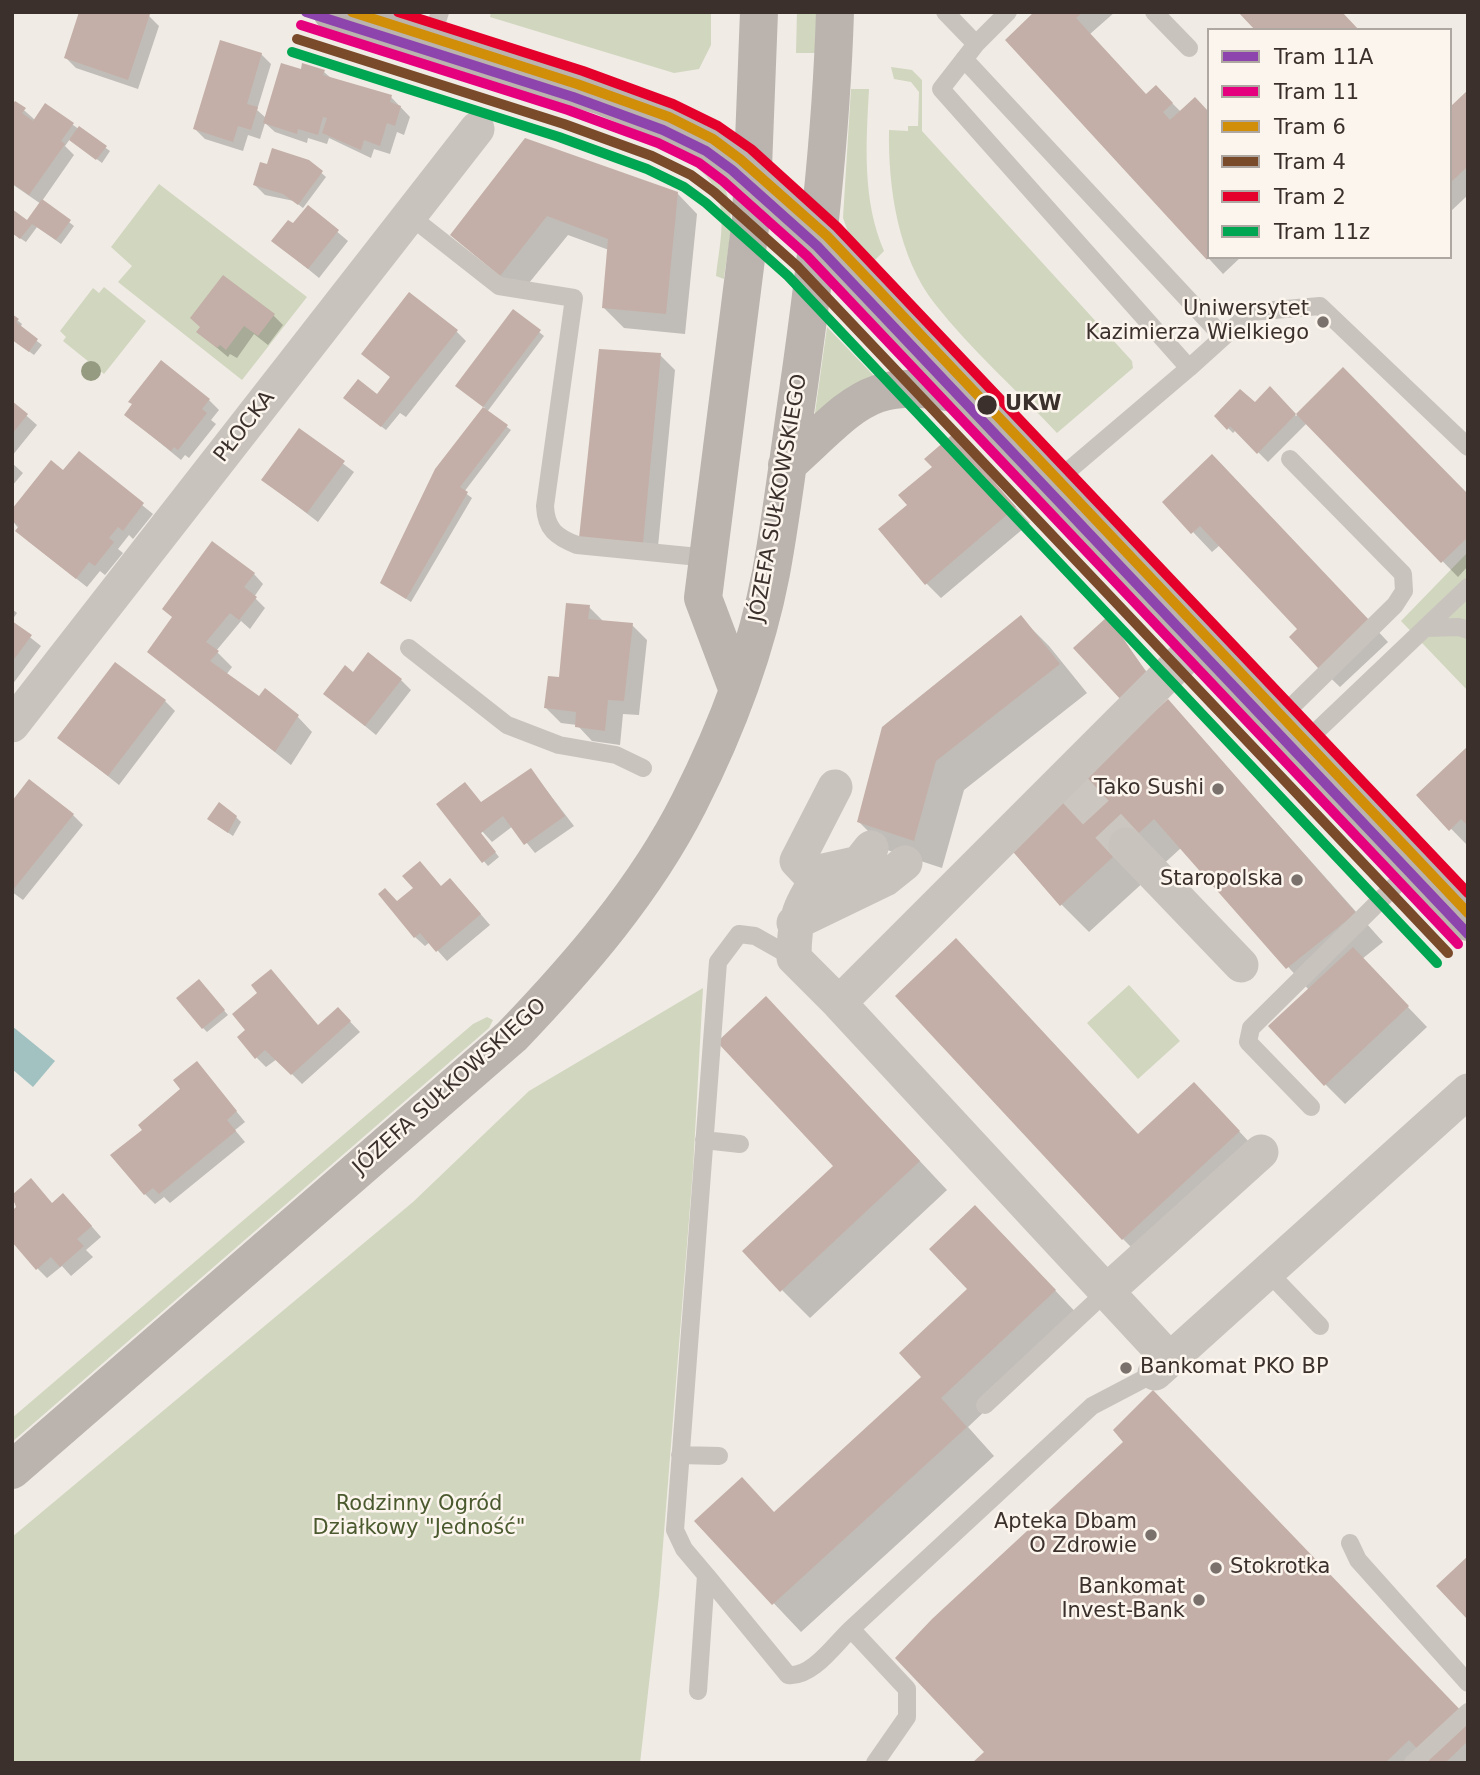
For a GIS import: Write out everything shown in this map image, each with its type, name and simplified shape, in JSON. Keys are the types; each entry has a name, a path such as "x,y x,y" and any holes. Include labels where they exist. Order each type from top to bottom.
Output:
{"main road":[{"path":"332,12 435,28 664,120 712,145 754,177 818,234 1468,922"},
{"path":"737,688 703,598 748,249 754,177 759,12"},
{"name":"JÓZEFA SUŁKOWSKIEGO","path":"12,1470 513,1036 569,976 631,898 689,804 737,688 755,637 771,574 818,234 829,134 835,12"},
{"path":"787,465 856,403 883,390 925,387 973,397"}],"street":[{"name":"PŁOCKA","path":"12,725 477,129"},
{"path":"839,1003 1068,783 1202,640"},
{"path":"816,881 797,861 835,787"},
{"path":"1126,845 1241,965"},
{"path":"871,848 859,863 823,871 800,904 794,923 794,958 1107,1291 1163,1366 1468,1091"},
{"path":"794,923 885,880 905,863"},
{"path":"1107,1291 1261,1153"}],"lane":[{"path":"945,12 976,44"},
{"path":"1008,12 976,44 941,89 1189,368"},
{"path":"1154,12 1189,48"},
{"path":"964,59 1223,337"},
{"path":"410,216 499,286 574,298 545,506 549,527 558,537 576,545 709,558"},
{"path":"1055,482 1251,312 1320,306 1468,447"},
{"path":"1290,459 1403,574 1404,591 1290,733"},
{"path":"1290,733 1424,628 1468,587"},
{"path":"1424,628 1459,627 1468,630"},
{"path":"410,648 507,724 559,744 615,755 643,768"},
{"path":"1311,1107 1248,1042 1248,1034 1251,1028 1415,866"},
{"path":"794,958 755,936 739,934 718,962 674,1530 684,1549 788,1675 798,1676 807,1671 1092,1406 1163,1366"},
{"path":"705,1140 740,1144"},
{"path":"1268,1272 1320,1326"},
{"path":"985,1405 1107,1291"},
{"path":"680,1455 719,1456"},
{"path":"1350,1543 1358,1560 1468,1683"},
{"path":"698,1691 706,1575"},
{"path":"851,1629 907,1689 908,1717 875,1763"},
{"path":"1413,1763 1468,1713"}],"green space":[{"path":"491,12 711,12 711,45 699,69 674,73 490,17"},
{"path":"797,12 817,12 816,53 796,53"},
{"path":"891,67 912,70 922,80 922,131 1132,361 1133,368 1057,433 949,321 922,285 912,265 893,198 889,130 908,131 908,126 918,126 919,92 911,82 894,79"},
{"path":"851,89 869,89 867,171 872,212 884,251 870,265 851,240 843,218"},
{"path":"663,139 706,165 718,176 725,189 731,218 724,279 716,276 722,220 717,194 701,171 663,147"},
{"path":"159,184 307,297 242,380 118,282 132,266 111,247"},
{"path":"104,287 146,321 104,374 63,341 66,337 60,331 93,288 99,293"},
{"path":"871,313 921,371 911,373 908,365 864,320"},
{"path":"827,327 877,379 818,415 815,413"},
{"path":"1468,552 1468,691 1401,621"},
{"path":"1129,985 1180,1041 1138,1079 1087,1023"},
{"name":"Rodzinny Ogród Działkowy \"Jedność\"","path":"703,988 693,1169 659,1595 640,1763 12,1763 12,1537 413,1202 529,1091"},
{"path":"487,1017 493,1020 489,1028 12,1442 12,1418 473,1024"}],"water":[{"path":"12,1026 55,1061 33,1087 12,1069"}],"building":[{"path":"79,12 150,14 128,80 64,58"},
{"path":"1034,12 1083,12 1076,18 1146,94 1156,85 1173,103 1163,112 1170,120 1195,97 1207,110 1207,260 1005,40"},
{"path":"1238,12 1342,12 1357,28 1253,28"},
{"path":"220,40 262,53 247,104 258,107 251,130 238,126 233,142 193,129"},
{"path":"281,63 301,69 302,63 325,70 323,75 392,95 390,102 401,106 395,126 387,123 380,146 364,140 361,150 322,133 327,118 323,117 318,135 298,129 297,134 263,123"},
{"path":"1468,90 1468,166 1452,181 1452,105"},
{"path":"15,101 26,108 22,113 33,121 45,103 74,123 61,141 65,144 29,195 12,183 12,105"},
{"path":"79,126 107,146 96,160 69,140"},
{"path":"525,138 678,192 666,314 602,308 608,239 547,216 500,276 450,235"},
{"path":"272,148 309,160 323,171 298,205 283,194 253,185 260,162 267,164"},
{"path":"42,199 71,220 56,240 32,224 20,239 12,233 12,209 27,220"},
{"path":"308,205 339,230 308,269 271,241 288,220 293,223"},
{"path":"223,275 275,314 258,336 244,326 226,350 220,345 217,348 196,332 200,327 190,318"},
{"path":"409,292 458,330 381,427 343,398 358,379 377,394 390,377 361,354"},
{"path":"513,309 541,330 483,407 455,386"},
{"path":"12,314 19,319 16,322 38,339 29,352 12,340"},
{"path":"599,349 661,353 643,543 579,538"},
{"path":"161,360 210,399 202,409 207,413 178,450 174,447 171,451 124,415 132,404 128,402"},
{"path":"1343,367 1468,494 1468,537 1441,563 1296,414"},
{"path":"1270,386 1296,414 1257,454 1230,426 1227,430 1214,416 1240,389 1255,402"},
{"path":"12,401 28,414 12,434"},
{"path":"483,407 508,425 460,487 468,492 406,599 380,583 435,469"},
{"path":"299,428 345,461 307,513 261,480"},
{"path":"953,434 1016,507 925,585 878,529 907,505 898,495 932,467 924,459"},
{"path":"79,451 144,503 123,531 118,527 109,538 114,542 95,566 89,562 76,579 15,531 19,526 12,521 12,509 51,460 63,470"},
{"path":"1212,454 1370,621 1319,669 1289,637 1297,629 1200,526 1191,534 1162,502"},
{"path":"212,541 255,573 244,587 257,597 239,620 230,613 206,642 219,651 210,661 259,696 265,688 299,715 275,752 147,652 172,617 162,609"},
{"path":"566,603 590,605 588,619 633,623 624,701 608,700 605,731 575,727 576,712 544,708 548,676 559,677"},
{"path":"1021,615 1060,664 936,761 914,841 857,822 882,727"},
{"path":"1108,616 1148,675 1122,701 1073,648"},
{"path":"12,621 32,635 12,662"},
{"path":"368,652 402,679 365,726 323,694 345,665 353,672"},
{"path":"115,662 166,700 108,776 57,738"},
{"path":"1168,699 1356,913 1286,969 1154,819 1060,906 1008,846"},
{"path":"1468,746 1468,826 1461,819 1449,831 1416,795"},
{"path":"531,768 565,816 524,845 503,816 481,833 496,852 482,863 436,804 465,782 481,802"},
{"path":"29,779 74,814 12,891 12,801"},
{"path":"219,802 237,816 228,833 207,819"},
{"path":"420,861 441,886 450,878 481,914 436,952 420,933 414,938 378,894 385,888 397,901 413,888 402,876"},
{"path":"956,938 1138,1134 1194,1082 1240,1131 1122,1240 895,996"},
{"path":"1353,947 1409,1006 1324,1086 1268,1026"},
{"path":"271,969 318,1025 338,1007 351,1021 291,1075 265,1050 255,1059 237,1037 245,1030 232,1014 257,993 251,985"},
{"path":"199,979 225,1010 202,1029 176,998"},
{"path":"766,996 920,1161 780,1292 742,1251 833,1166 717,1042"},
{"path":"197,1061 237,1111 227,1120 236,1131 159,1194 153,1188 144,1195 110,1155 142,1130 138,1125 180,1089 173,1080"},
{"path":"31,1178 52,1203 63,1193 92,1226 77,1239 84,1246 60,1267 51,1257 36,1270 12,1242 12,1211 16,1207 12,1195"},
{"path":"975,1205 1056,1290 941,1398 967,1427 772,1605 694,1521 742,1477 774,1512 921,1377 899,1353 967,1289 929,1249"},
{"path":"1153,1390 1468,1718 1468,1741 1445,1763 1431,1763 1409,1740 1385,1763 972,1763 984,1752 895,1658 932,1619 1123,1442 1113,1430"},
{"path":"1468,1556 1468,1620 1436,1586"}],"tunnel":[{"path":"1072,787 1126,845"}],"tram line":[{"name":"11A","path":"306,12 573,97 663,130 706,151 732,170 817,246 1468,934"},
{"name":"6","path":"352,12 577,84 669,117 713,139 740,159 827,236 1468,913"},
{"name":"2","path":"398,12 583,71 673,104 718,126 751,149 837,227 1468,893"},
{"name":"11","path":"301,25 568,110 658,143 699,163 723,181 807,256 1458,944"},
{"name":"4","path":"297,39 564,124 652,156 691,175 714,192 797,266 1448,953"},
{"name":"11z","path":"292,52 559,137 647,169 684,187 706,203 788,276 1437,963"}],"place":[{"name":"Uniwersytet Kazimierza Wielkiego","path":"1323,322"},
{"name":"UKW","path":"987,405"},
{"name":"Tako Sushi","path":"1218,789"},
{"name":"Staropolska","path":"1297,880"},
{"name":"Bankomat PKO BP","path":"1126,1368"},
{"name":"Apteka Dbam O Zdrowie","path":"1151,1535"},
{"name":"Stokrotka","path":"1216,1568"},
{"name":"Bankomat Invest-Bank","path":"1199,1600"}]}
